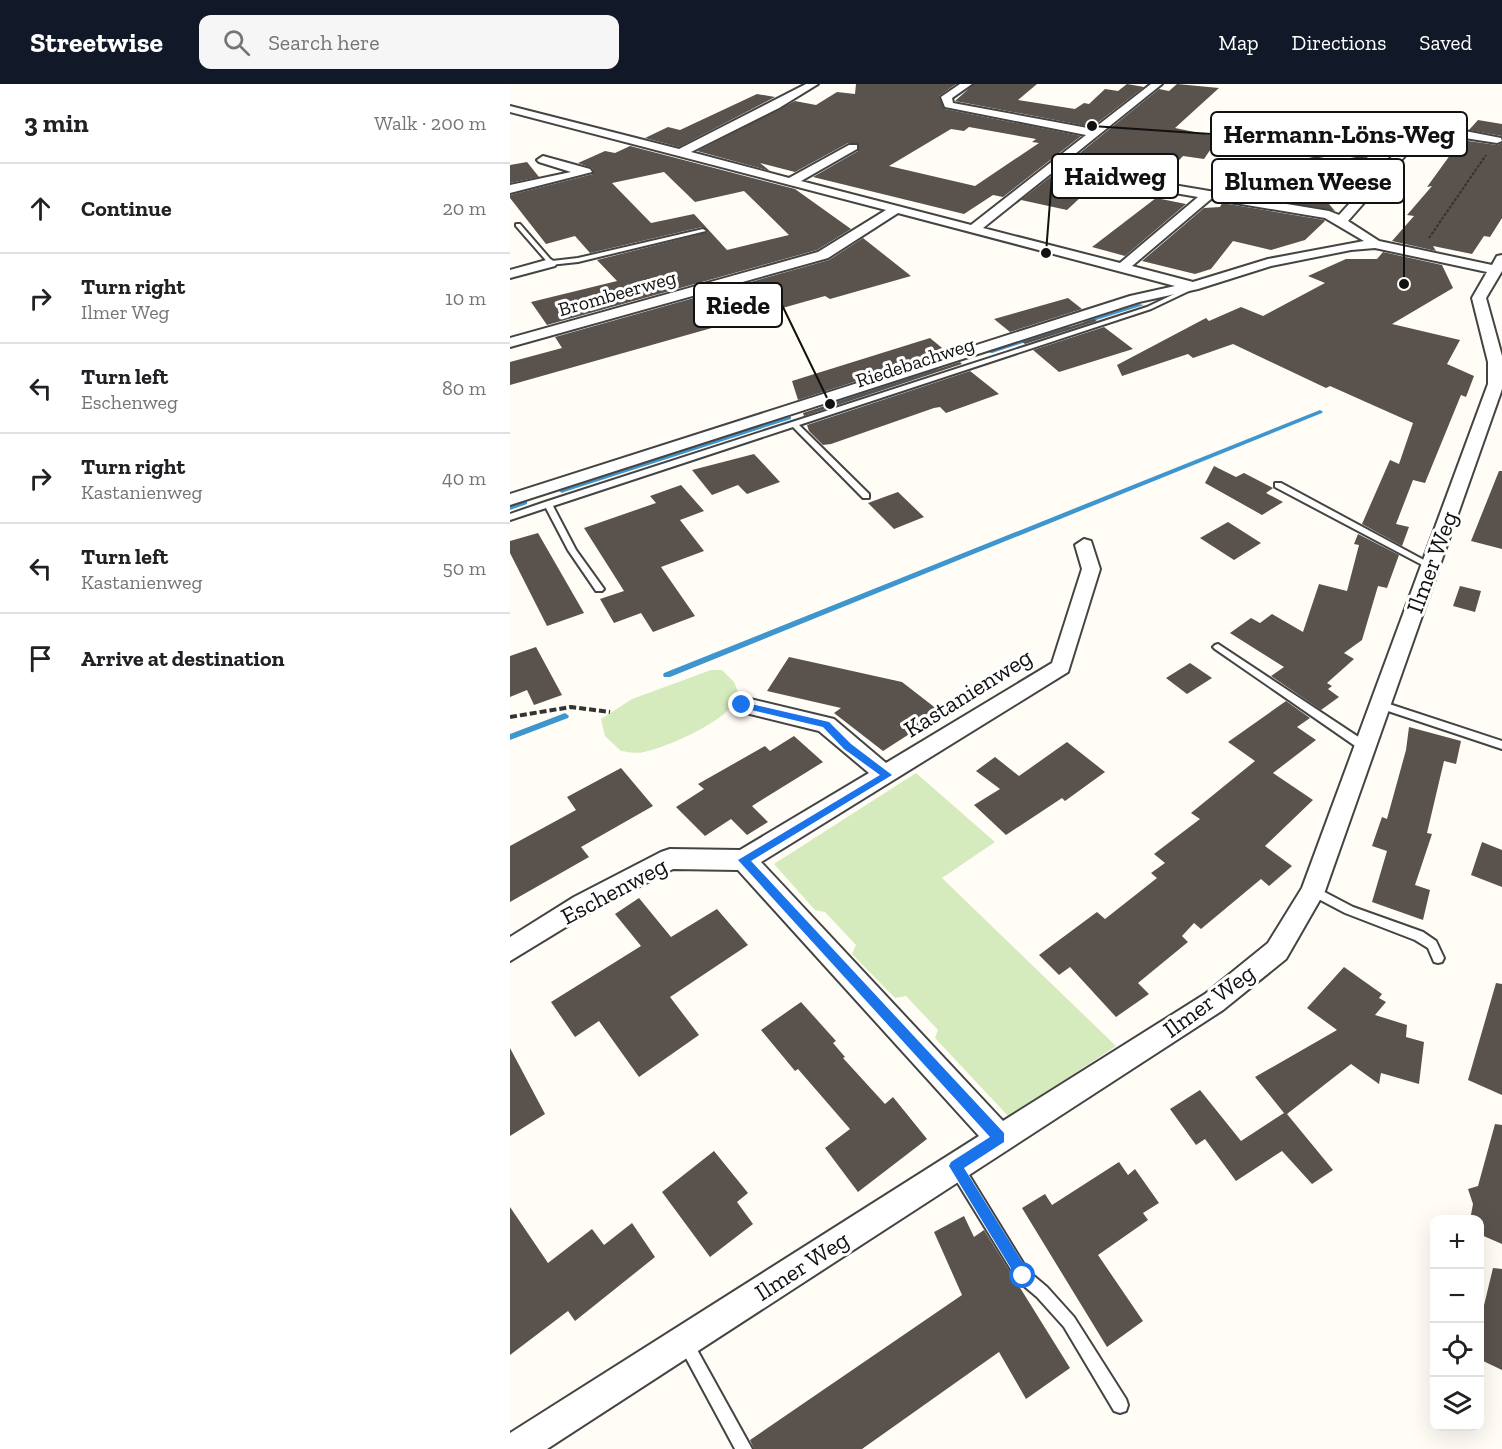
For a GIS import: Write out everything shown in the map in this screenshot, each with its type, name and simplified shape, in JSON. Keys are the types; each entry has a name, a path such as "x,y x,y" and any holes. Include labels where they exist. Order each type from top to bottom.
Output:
{"street":[{"path":"681,153 776,106 813,84"},
{"path":"967,84 946,98 949,105 1094,133"},
{"path":"975,228 1157,84"},
{"path":"510,109 1193,286"},
{"path":"1341,221 1423,129 1434,128 1497,140"},
{"path":"792,181 853,147"},
{"path":"1283,147 1389,167"},
{"path":"510,189 586,172 543,160"},
{"path":"1050,168 1311,211 1341,221 1365,235 1375,244 1499,265"},
{"path":"1123,267 1208,195"},
{"name":"Brombeerweg","path":"510,343 823,255 898,208"},
{"name":"Riedebachweg","path":"510,500 1135,299 1193,286 1268,263 1351,246 1375,244"},
{"path":"510,274 550,263"},
{"name":"Ilmer Weg","path":"516,1449 1214,1002 1276,951 1313,891 1496,384 1494,324 1479,298 1499,265"},
{"name":"Kastanienweg","path":"744,860 1061,668 1091,569 1084,545"},
{"path":"742,705 826,725 848,746 887,775"},
{"name":"Eschenweg","path":"510,950 583,904 670,859 744,860"},
{"path":"744,860 1000,1138"}],"lane":[{"path":"518,225 550,263 578,260 703,231"},
{"name":"Riedebachweg","path":"510,517 1149,308 1193,286"},
{"path":"794,424 866,496"},
{"path":"1278,485 1431,566"},
{"path":"548,504 572,550 599,589"},
{"path":"1218,647 1365,747"},
{"path":"1380,705 1502,745"},
{"path":"1313,891 1349,910 1419,936 1432,945 1438,958"},
{"path":"956,1166 1023,1276 1042,1292 1069,1322 1120,1405"},
{"path":"685,1342 744,1449"}],"path":[{"path":"1418,253 1497,140"},
{"path":"510,717 571,707 610,712"}],"green space":[{"path":"711,670 722,670 734,682 740,697 710,724 683,738 641,753 621,751 605,736 601,719 632,699"},
{"path":"916,773 995,842 942,878 1116,1046 1009,1117 935,1038 938,1030 906,996 895,998 852,954 856,945 825,912 815,910 774,864"}],"building":[{"path":"856,84 956,84 939,96 945,109 1081,136 1003,197 993,195 964,214 813,177 858,151 857,143 848,143 795,172 760,163 770,171 697,151 795,101 816,105 837,92 855,94","holes":["969,127 1036,139 1032,142 1039,143 975,186 889,166 951,129 964,131"]},
{"path":"974,84 1037,84 1018,100 1075,109 1084,103 1089,104 1105,89 1118,91 1127,84 1144,87 1092,127 955,101"},
{"path":"1177,84 1219,88 1175,128 1219,137 1204,159 1183,156 1160,180 1065,165 1159,89 1169,91"},
{"path":"757,94 775,97 679,147 645,138 668,127 680,130"},
{"path":"1478,120 1502,124 1502,136 1469,130"},
{"path":"1377,134 1367,158 1339,153 1351,139"},
{"path":"1461,140 1497,145 1502,143 1502,218 1490,237 1484,236 1472,254 1433,246 1436,251 1392,241 1414,216 1407,215 1432,186 1427,187"},
{"path":"630,146 795,189 851,229 817,250 547,325 531,302 617,281 597,260 708,232 702,227 590,253 575,236 546,244 510,198 510,195 593,174 592,168 578,163 605,151 615,153","holes":["664,172 695,202 744,191 789,235 727,250 694,214 651,223 612,183"]},
{"path":"527,162 539,177 510,183 510,165"},
{"path":"1331,162 1362,168 1354,177 1350,177 1329,204 1335,211 1229,192 1235,182 1304,194"},
{"path":"1054,174 1097,182 1067,210 1021,200"},
{"path":"1156,198 1186,204 1125,256 1092,247"},
{"path":"1222,203 1325,221 1305,240 1271,250 1233,241 1211,269 1195,274 1142,261 1204,208 1220,207"},
{"path":"863,238 911,276 830,299 825,296 510,385 510,362 562,348 555,337 829,260"},
{"path":"1383,252 1442,265 1453,288 1392,324 1460,340 1447,364 1474,376 1466,397 1461,395 1425,483 1413,480 1396,524 1409,527 1402,546 1362,524 1390,460 1399,464 1413,423 1330,386 1326,388 1233,344 1193,358 1188,354 1122,376 1117,365 1206,318 1209,321 1241,307 1263,316 1325,283 1308,276 1346,259 1377,259"},
{"path":"1068,298 1082,309 1010,332 994,319"},
{"path":"1094,319 1097,321 1025,344 1022,342"},
{"path":"1104,327 1133,349 1059,372 1033,350"},
{"path":"930,338 947,352 798,400 792,381"},
{"path":"960,362 962,364 804,416 803,413"},
{"path":"970,371 999,394 946,413 940,407 934,408 831,444 823,445 809,431 807,425"},
{"path":"754,454 780,482 747,494 738,485 712,495 692,470"},
{"path":"1214,466 1236,477 1244,473 1273,488 1266,493 1283,502 1262,515 1205,483"},
{"path":"1499,471 1502,471 1502,549 1471,541"},
{"path":"681,485 704,511 680,520 704,551 661,567 695,616 653,632 641,613 614,623 600,599 624,591 584,528 656,503 650,496"},
{"path":"898,492 924,517 894,529 868,503"},
{"path":"1228,522 1261,543 1234,560 1200,538"},
{"path":"538,533 584,613 547,626 510,553 510,541"},
{"path":"1358,534 1399,555 1387,588 1378,586 1362,640 1344,653 1354,659 1327,683 1332,686 1328,689 1339,697 1321,710 1271,676 1284,667 1230,633 1251,618 1260,623 1272,614 1303,632 1319,584 1347,591 1359,545 1354,544"},
{"path":"1460,586 1481,591 1475,612 1453,606"},
{"path":"536,647 562,695 534,705 527,690 510,697 510,656"},
{"path":"789,657 902,682 942,713 883,751 834,713 841,708 767,691"},
{"path":"1190,663 1212,678 1187,694 1166,678"},
{"path":"1286,701 1310,718 1297,727 1316,740 1273,773 1313,800 1265,846 1292,866 1269,886 1261,879 1201,929 1194,923 1182,936 1188,942 1138,983 1149,994 1116,1017 1070,967 1059,975 1039,955 1097,912 1105,919 1157,878 1151,873 1165,863 1154,854 1200,819 1191,813 1255,761 1228,742"},
{"path":"1409,727 1461,741 1456,764 1444,761 1427,833 1432,834 1415,885 1430,890 1423,920 1372,902 1387,851 1372,846 1382,817 1387,819 1406,750"},
{"path":"794,736 823,762 752,806 768,822 747,835 731,819 705,836 676,807 704,789 698,784 765,746 770,751"},
{"path":"1067,742 1105,772 1065,801 1062,798 1006,835 974,805 1000,789 976,771 995,757 1019,776"},
{"path":"621,768 653,806 581,847 589,857 510,902 510,846 576,810 567,797"},
{"path":"1482,842 1502,850 1502,887 1471,875"},
{"path":"639,898 671,937 717,909 748,945 670,997 699,1035 639,1077 599,1021 575,1037 551,1002 641,946 615,914"},
{"path":"1344,967 1382,994 1379,998 1386,1002 1375,1015 1407,1025 1406,1037 1424,1042 1419,1084 1381,1073 1379,1084 1351,1064 1287,1114 1333,1170 1312,1184 1282,1151 1236,1181 1205,1139 1196,1145 1170,1109 1200,1090 1241,1141 1284,1113 1255,1077 1337,1030 1307,1008"},
{"path":"1496,983 1502,984 1502,1095 1468,1080"},
{"path":"801,1002 836,1041 833,1043 845,1057 843,1058 885,1104 893,1097 927,1139 858,1192 825,1148 850,1129 798,1069 795,1071 761,1030"},
{"path":"510,1048 545,1114 510,1136"},
{"path":"1495,1124 1502,1125 1502,1244 1484,1236 1484,1215 1471,1215 1473,1204 1468,1189 1478,1186"},
{"path":"714,1151 748,1193 737,1202 753,1224 710,1257 662,1192"},
{"path":"1119,1162 1128,1175 1135,1169 1159,1203 1143,1213 1148,1220 1098,1255 1143,1321 1107,1347 1022,1208 1045,1194 1052,1205"},
{"path":"510,1207 548,1263 592,1229 604,1245 632,1223 655,1257 575,1321 568,1311 510,1355"},
{"path":"964,1216 974,1237 984,1230 1070,1368 1026,1399 999,1352 862,1449 754,1449 750,1440 962,1295 934,1232"},
{"path":"1493,1268 1502,1269 1502,1370 1484,1361 1484,1305"}],"waterway":[{"path":"1085,322 1141,305"},
{"path":"990,352 1069,327"},
{"path":"830,404 935,370"},
{"path":"667,675 1320,412"},
{"path":"562,491 789,418"},
{"path":"510,508 525,503"},
{"path":"510,737 565,716"}],"place":[{"name":"Hermann-Löns-Weg","path":"1092,126"},
{"name":"Haidweg","path":"1046,253"},
{"name":"Blumen Weese","path":"1404,284"},
{"name":"Riede","path":"830,404"}],"route":[{"path":"742,705 826,725 848,746 887,775 744,860 1000,1138 956,1166 1023,1276"}]}
